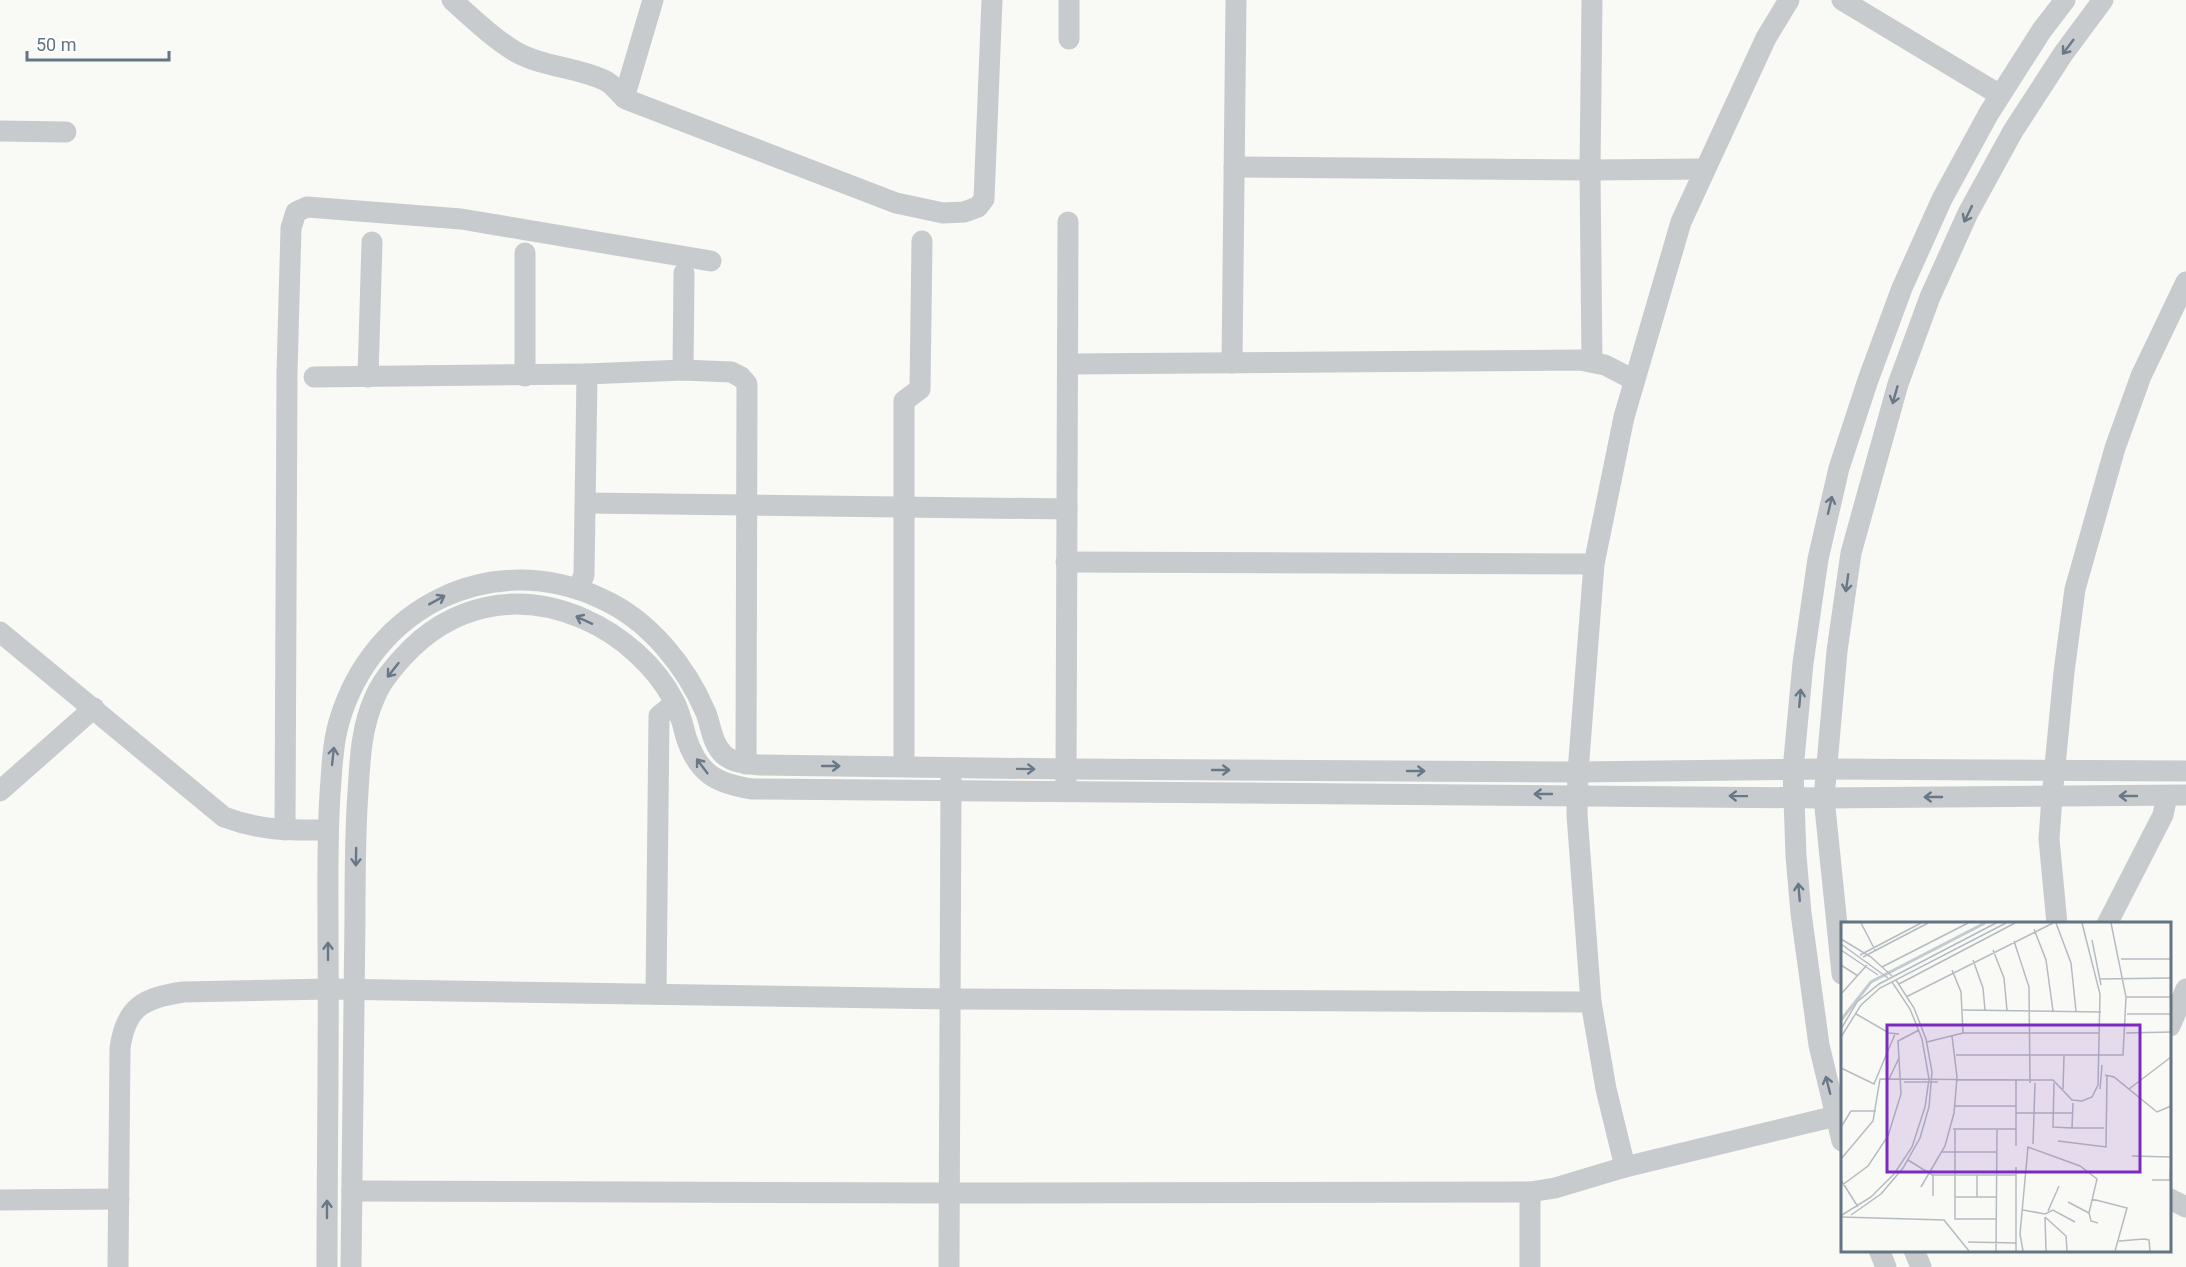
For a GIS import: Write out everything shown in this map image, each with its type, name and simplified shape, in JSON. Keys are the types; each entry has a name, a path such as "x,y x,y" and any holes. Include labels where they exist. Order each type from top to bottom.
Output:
{"street":[{"path":"452,0 494,36 517,52 535,60 602,79 613,85 624,98 896,203 943,213 964,212 978,207 984,200 992,0"},
{"path":"624,98 653,0"},
{"path":"1069,0 1069,39"},
{"path":"1232,363 1236,0"},
{"path":"1592,362 1590,170 1593,0"},
{"path":"1625,1167 1606,1089 1591,1002 1577,815 1578,772 1594,564 1621,427 1681,222 1766,38 1789,0"},
{"path":"1842,0 2000,95"},
{"path":"1841,1137 1819,1045 1811,990 1798,879 1794,797 1793,770 1803,663 1818,559 1839,468 1902,288 1942,199 2000,95 2042,30 2065,0"},
{"path":"1841,964 1824,798 1837,651 1851,553 1898,384 1930,297 1968,213 2013,131 2063,54 2103,0"},
{"path":"0,131 66,132"},
{"path":"1234,167 1705,169"},
{"path":"285,830 287,373 291,228 296,212 307,207 461,219 711,261"},
{"path":"1066,791 1068,222"},
{"path":"904,766 904,401 920,389 922,241"},
{"path":"368,377 372,242"},
{"path":"525,253 525,376"},
{"path":"683,370 684,273"},
{"path":"2057,922 2049,839 2064,672 2075,590 2115,448 2141,376 2186,282"},
{"path":"1069,364 1592,362 1634,380"},
{"path":"314,377 525,376 683,370 731,372 741,377 747,384 746,764"},
{"path":"578,589 584,575 587,374"},
{"path":"586,503 1067,509"},
{"path":"1066,562 1594,564"},
{"path":"327,1267 328,830 333,752 342,712 350,690 369,660 395,630 419,610 446,595 472,586 523,579 552,583 578,589 603,599 627,613 651,632 685,675 706,713 714,740 722,754 746,764 1065,769 1578,772 1826,769 2186,771"},
{"path":"351,1267 356,825 360,748 375,697 390,671 432,629 456,616 477,609 520,603 544,606 587,620 628,646 658,677 675,703 687,741 706,772 728,785 753,789 1824,798 2177,796"},
{"path":"0,632 224,817 248,826 285,830 328,830"},
{"path":"656,994 659,716 675,703"},
{"path":"0,791 94,708"},
{"path":"949,1267 948,999 951,767"},
{"path":"2108,922 2163,815 2177,796"},
{"path":"118,1267 120,1048 123,1028 132,1013 146,1002 162,995 183,992 328,989 948,999 1591,1002"},
{"path":"2171,1022 2186,989"},
{"path":"352,1191 948,1194 1530,1192 1555,1188 1625,1167 1836,1116"},
{"path":"1530,1192 1530,1267"},
{"path":"0,1200 119,1199"},
{"path":"2171,1200 2186,1207"},
{"path":"1880,1252 1886,1267"},
{"path":"1914,1252 1921,1267"}]}
